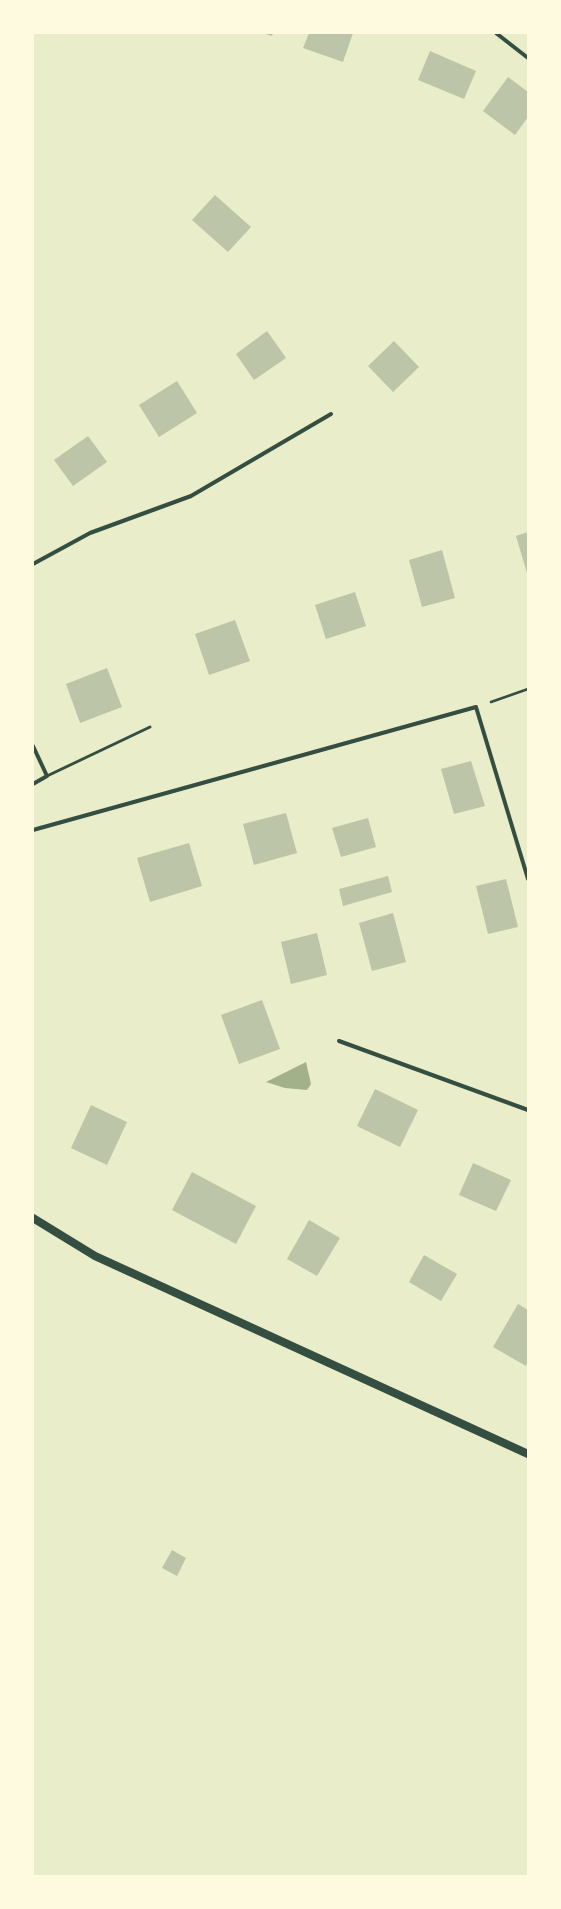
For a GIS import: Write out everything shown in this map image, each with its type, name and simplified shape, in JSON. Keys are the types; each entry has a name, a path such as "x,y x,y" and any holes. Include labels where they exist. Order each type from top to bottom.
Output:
{"main road":[{"path":"33,1218 95,1256 528,1454"}],"street":[{"path":"496,33 528,58"},
{"path":"33,564 90,533 191,496 331,414"},
{"path":"33,830 476,707 528,879"},
{"path":"33,746 47,776 33,784"},
{"path":"339,1041 528,1110"}],"lane":[{"path":"47,776 150,727"}],"path":[{"path":"476,707 528,689"}],"shaded area":[{"path":"306,1062 311,1084 307,1090 285,1088 266,1082"}],"building":[{"path":"262,33 273,33 272,36"},
{"path":"309,33 353,33 343,62 303,48"},
{"path":"430,51 476,71 464,99 418,80"},
{"path":"508,77 528,92 528,117 515,135 483,111"},
{"path":"215,195 251,227 228,252 192,220"},
{"path":"267,331 286,358 254,380 236,354"},
{"path":"394,341 419,367 393,392 368,366"},
{"path":"177,381 197,413 159,437 139,405"},
{"path":"88,436 107,462 73,486 54,460"},
{"path":"528,532 528,572 527,573 516,536"},
{"path":"442,550 455,598 422,607 409,560"},
{"path":"355,592 366,626 326,639 315,605"},
{"path":"235,620 250,661 209,675 195,634"},
{"path":"107,668 122,707 80,723 66,684"},
{"path":"471,761 485,806 454,814 441,769"},
{"path":"286,813 297,853 254,865 243,824"},
{"path":"368,818 376,847 341,857 332,828"},
{"path":"189,843 202,886 150,902 137,858"},
{"path":"388,876 392,892 343,906 339,889"},
{"path":"506,879 518,927 488,934 476,886"},
{"path":"393,913 406,962 372,971 359,923"},
{"path":"317,933 327,975 291,984 281,942"},
{"path":"262,1000 280,1049 239,1064 221,1015"},
{"path":"375,1089 418,1110 400,1147 357,1126"},
{"path":"91,1105 127,1122 107,1165 71,1148"},
{"path":"473,1163 511,1180 496,1211 459,1195"},
{"path":"192,1172 256,1206 236,1244 172,1210"},
{"path":"309,1220 340,1238 317,1276 287,1259"},
{"path":"424,1255 457,1274 441,1301 409,1282"},
{"path":"518,1304 528,1310 528,1362 526,1366 493,1347"},
{"path":"172,1550 186,1558 177,1576 162,1568"}]}
